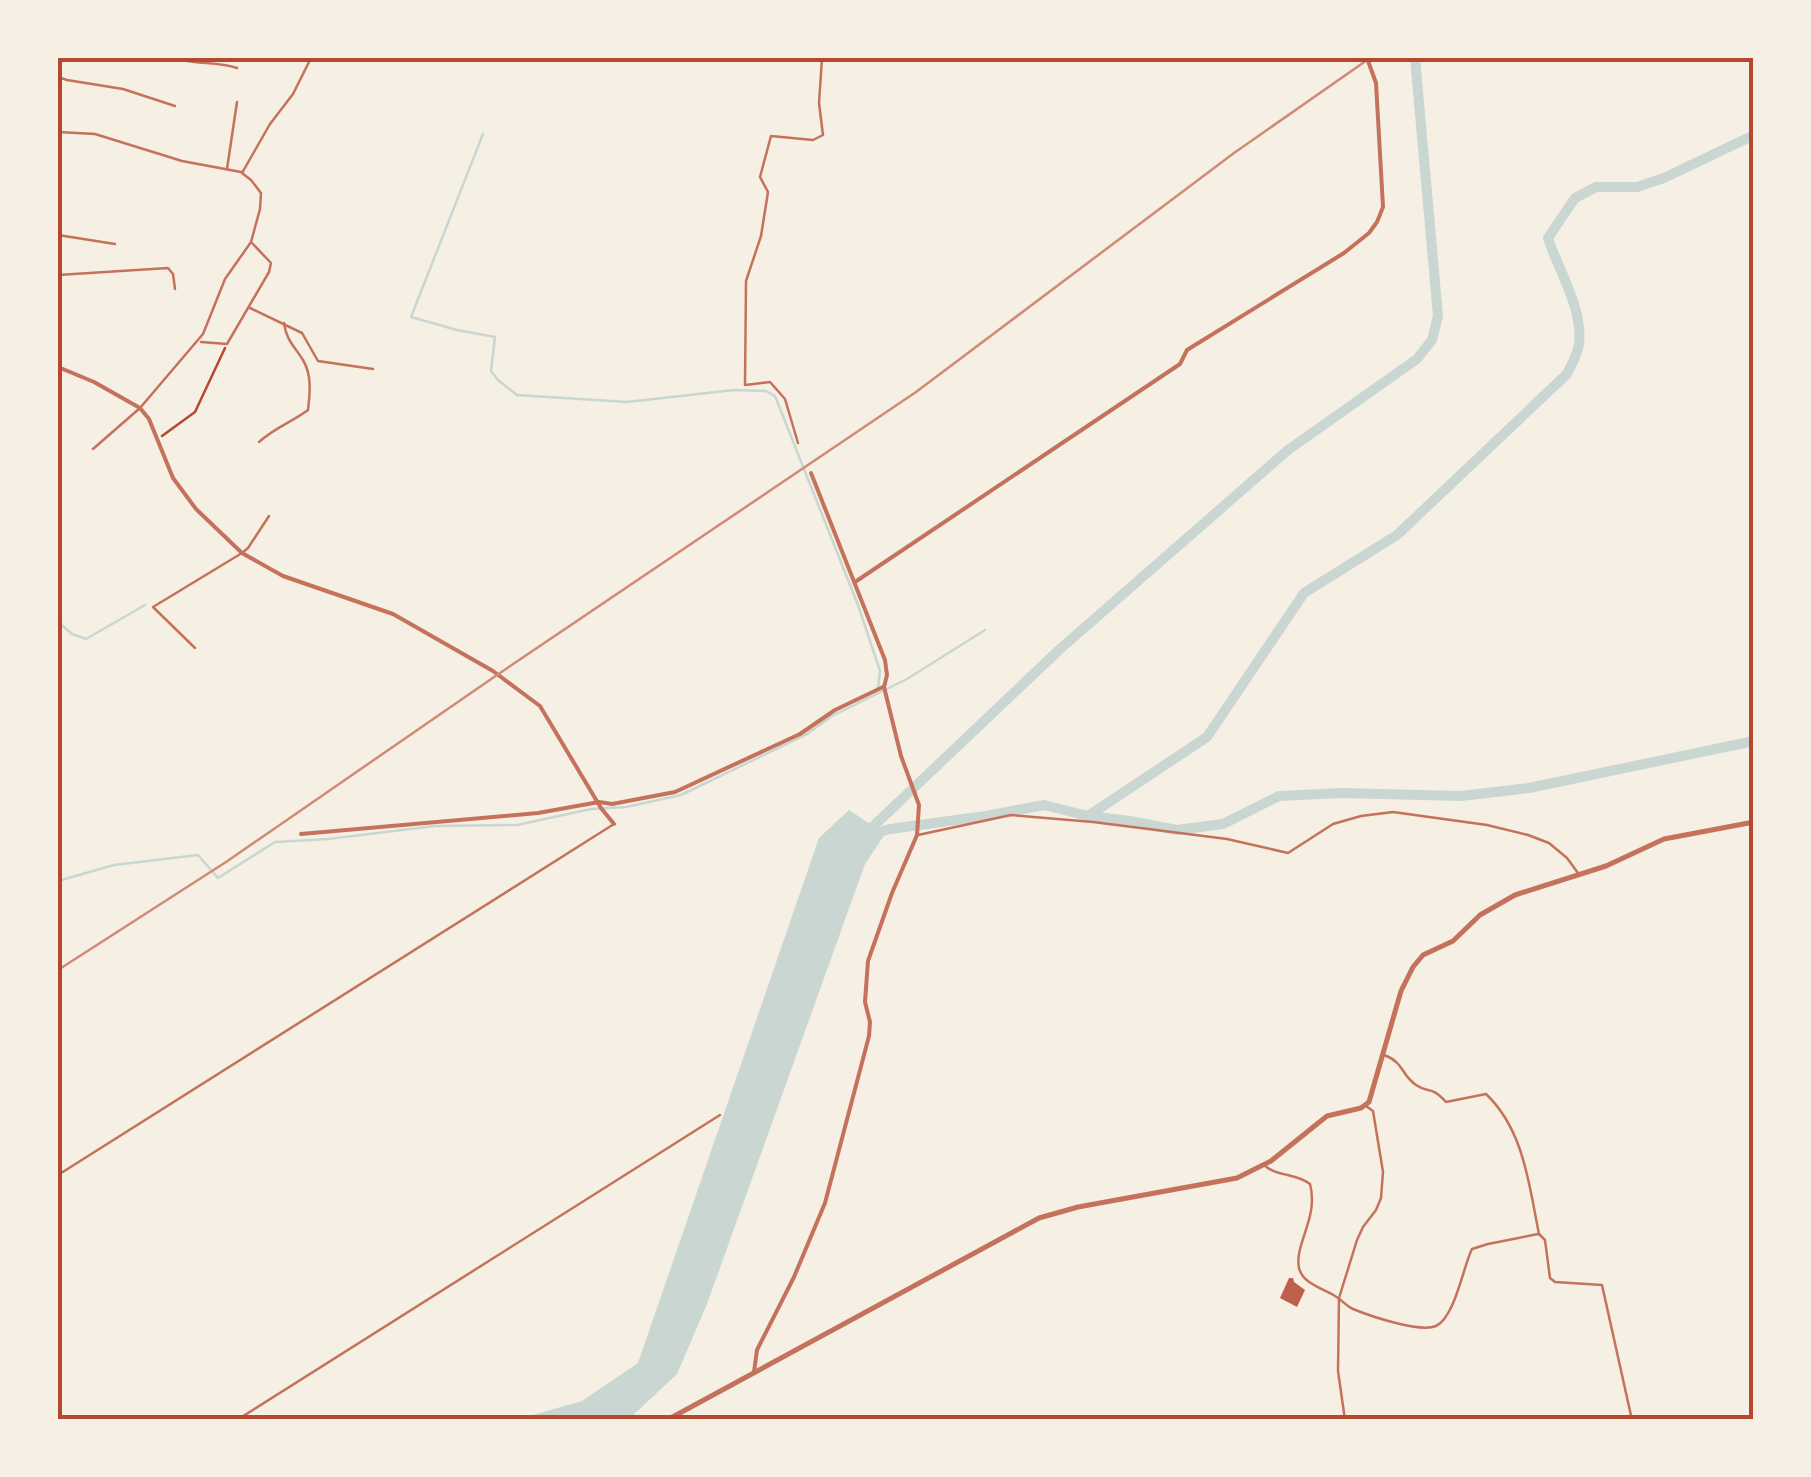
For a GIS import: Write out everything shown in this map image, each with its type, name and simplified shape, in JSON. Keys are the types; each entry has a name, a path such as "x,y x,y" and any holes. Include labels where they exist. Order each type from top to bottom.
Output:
{"street":[{"path":"856,582 1180,364 1187,350 1344,254 1368,233 1383,207 1376,83 1367,58"},
{"path":"58,367 140,408 149,419 173,478 196,509 242,553 283,576 393,614 493,670 540,706 614,824"},
{"path":"754,1372 757,1350 825,1203 869,1036 865,1002 868,962 916,835 919,804 884,687 886,660 811,473"},
{"path":"301,834 538,813 675,792 800,734 835,710 884,687"},
{"path":"666,1420 1039,1218 1078,1207 1237,1178 1264,1165 1327,1116 1366,1105 1401,990 1413,967 1423,955 1453,941 1480,915 1506,899 1606,866 1664,839 1754,822"}],"lane":[{"path":"175,58 237,68"},
{"path":"242,172 293,94 311,58"},
{"path":"798,443 785,399 770,382 745,385 746,282 761,236 768,192 760,176 771,136 813,140 823,135 819,103 822,58"},
{"path":"58,76 123,89 175,106"},
{"path":"226,170 237,102"},
{"path":"58,132 95,134 182,162 242,172 260,193 251,242 225,280 203,334 140,408 94,449"},
{"path":"58,235 115,244"},
{"path":"197,343 227,344 269,272 271,263 251,242"},
{"path":"58,275 168,268 174,274 175,289"},
{"path":"248,308 302,333 318,361 373,368"},
{"path":"259,442 308,410 307,370 286,337 284,323"},
{"path":"195,648 153,606 242,553 269,516"},
{"path":"916,835 1010,816 1227,838 1288,853 1333,824 1393,812 1528,835 1548,842 1579,874"},
{"path":"58,1175 614,824"},
{"path":"1382,1055 1399,1063 1420,1088 1436,1090 1446,1102 1482,1094 1489,1096 1504,1114 1523,1158 1551,1280 1602,1285 1632,1420"},
{"path":"1345,1420 1338,1371 1340,1298 1356,1240 1381,1198 1383,1172 1373,1111 1366,1105"},
{"path":"237,1420 720,1115"},
{"path":"1264,1165 1270,1171 1302,1178 1310,1184 1312,1209 1299,1257 1299,1267 1309,1282 1340,1298 1349,1308 1416,1328 1431,1328 1442,1321 1472,1250 1540,1234"}],"path":[{"path":"156,440 196,412 227,344"}],"shaded area":[{"path":"849,810 885,834 865,864 707,1304 677,1374 629,1419 519,1419 582,1401 638,1363 819,838"}],"building":[{"path":"1289,1278 1305,1290 1297,1307 1280,1298"}],"waterway":[{"path":"864,835 1060,649 1288,450 1417,359 1432,340 1438,316 1415,58"},
{"path":"483,134 411,317 495,337 491,371 517,395 627,402 734,390 766,391 775,396 858,605 880,671 878,688"},
{"path":"1088,816 1207,737 1304,593 1397,535 1567,374 1578,348 1579,331 1569,290 1548,238 1575,198 1596,187 1637,187 1664,178 1754,135"},
{"path":"58,622 86,639 145,605"},
{"path":"58,881 114,865 198,855 218,878 275,842 435,826 517,825 681,795 807,734 985,630"},
{"path":"872,834 1044,805 1177,830 1223,824 1279,796 1461,796 1529,788 1754,741"}],"railway":[{"path":"58,970 226,862 916,392 1234,153 1370,58"}]}
